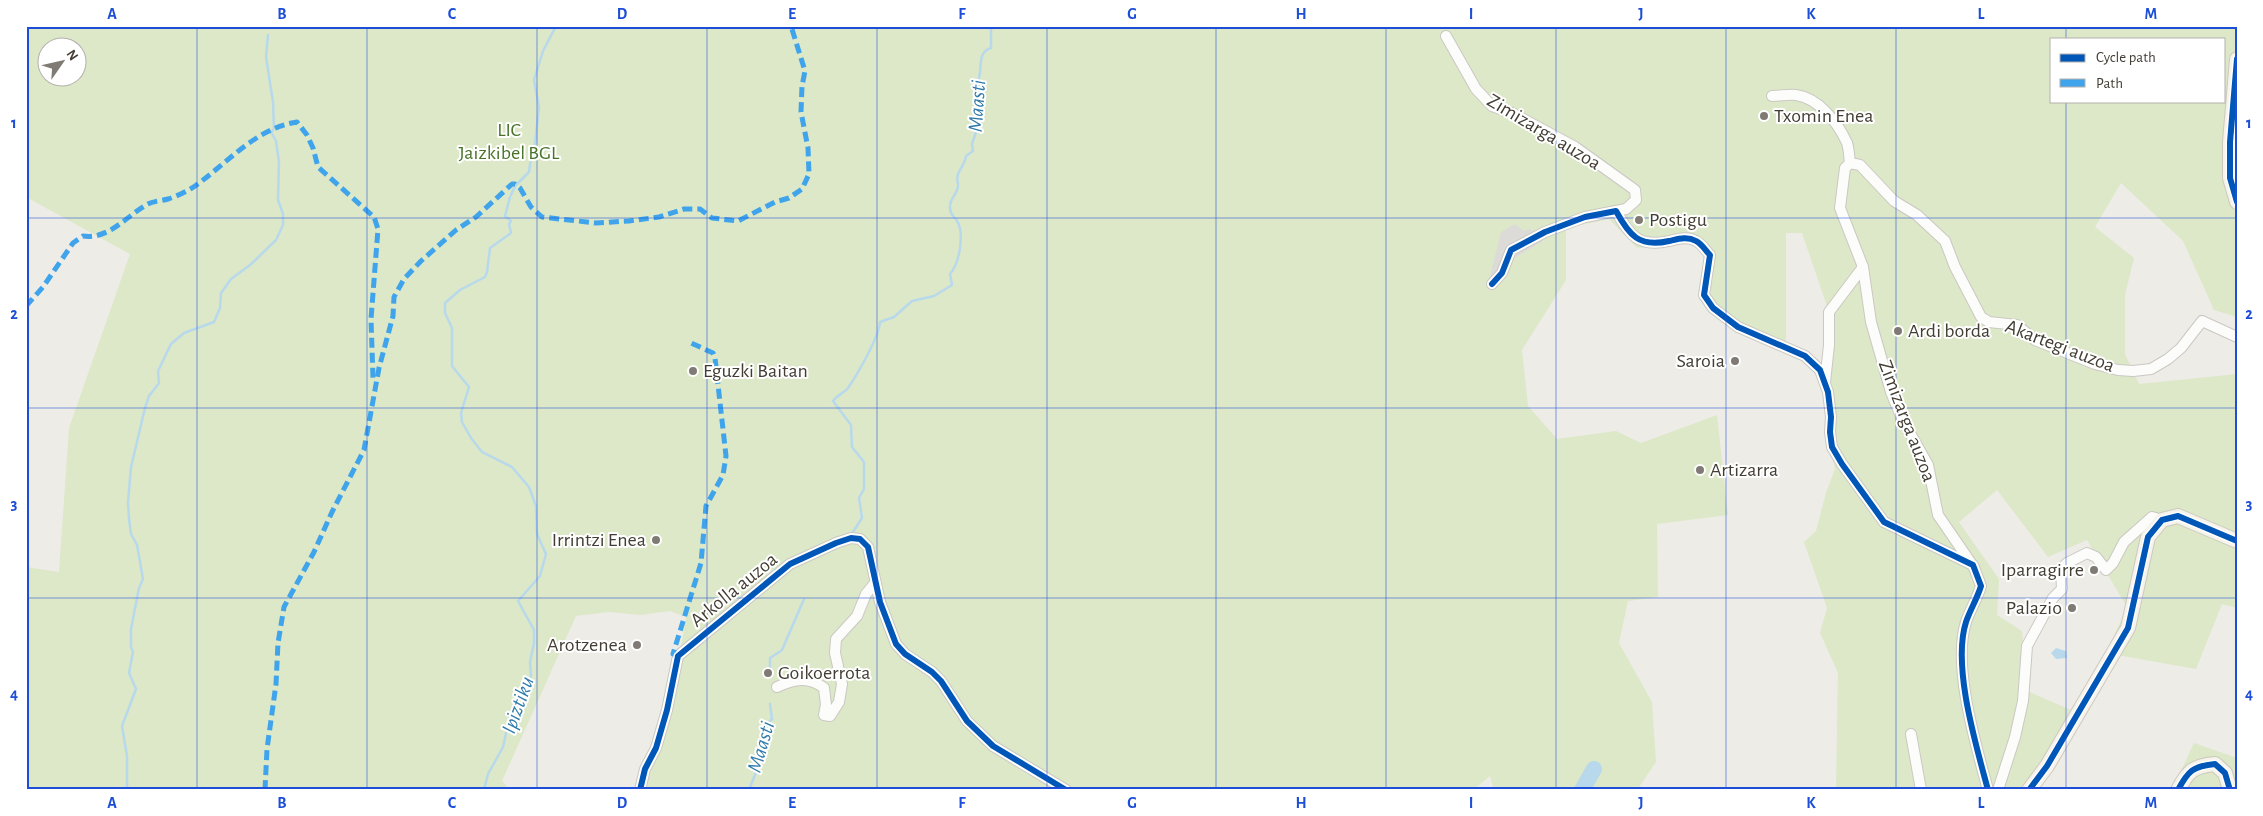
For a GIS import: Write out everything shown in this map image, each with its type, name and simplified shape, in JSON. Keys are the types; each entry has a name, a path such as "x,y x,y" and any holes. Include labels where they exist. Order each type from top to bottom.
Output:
{"street":[{"name":"Zimizarga auzoa","path":"1446,36 1476,89 1492,106 1512,113 1575,147 1635,190 1636,200 1626,209 1584,217 1545,232 1511,250 1502,273 1492,284"},
{"path":"2237,59 2230,142 2230,178 2237,202"},
{"path":"1772,96 1797,95 1812,101 1826,112 1836,124 1847,144 1850,163"},
{"name":"Zimizarga auzoa","path":"1850,163 1845,168 1840,208 1863,267 1871,322 1891,392 1902,419 1928,465 1938,514 1973,565 1981,586 1966,623 1962,660 1972,726 1988,790"},
{"name":"Akartegi auzoa","path":"1850,163 1860,165 1894,201 1916,215 1945,241 1955,266 1981,317 1989,322 2017,325 2035,340 2096,364 2118,370 2133,371 2150,369 2168,359 2181,348 2202,321 2237,337"},
{"path":"1616,211 1627,231 1641,241 1656,244 1682,238 1697,241 1710,255 1704,295 1713,308 1738,327 1805,356 1820,370 1832,416 1830,432 1832,447 1884,522 1973,565"},
{"path":"1825,384 1829,345 1829,312 1863,267"},
{"path":"1998,790 2015,737 2023,701 2027,646 2053,598 2062,589 2061,569 2067,563 2088,553 2096,557 2106,570 2113,563 2124,542 2152,517 2162,520 2178,516 2237,541"},
{"path":"2029,790 2047,766 2128,628 2148,536 2162,520"},
{"name":"Arkolla auzoa","path":"640,790 645,769 656,748 667,710 678,656 790,564 836,542 851,538 860,539 868,547 875,582 896,644 905,654 932,672 941,681 967,721 993,746 1066,790"},
{"path":"777,686 795,679 816,682 824,688 826,706 824,715 830,716 838,702 842,684 835,652 836,639 857,616 866,594 875,582"},
{"path":"1911,734 1921,790"},
{"path":"2178,790 2185,777 2199,765 2215,764 2225,773 2230,790"}],"green space":[{"name":"LIC Jaizkibel BGL","path":"26,26 2237,26 2237,317 2214,310 2183,241 2121,183 2095,227 2134,258 2125,295 2125,354 2139,384 2237,374 2237,608 2222,604 2196,669 2106,653 2127,607 2087,540 2048,557 1997,490 1959,522 1999,579 1997,615 2022,631 2027,691 2078,713 2026,790 1836,790 1838,673 1820,633 1827,608 1804,542 1816,531 1826,493 1835,469 1826,420 1831,318 1802,233 1786,233 1786,348 1711,305 1709,250 1682,241 1637,248 1609,219 1566,228 1566,280 1522,350 1528,406 1557,439 1616,431 1641,443 1717,415 1728,515 1657,524 1658,597 1628,601 1619,643 1652,702 1656,762 1637,790 1494,790 1490,776 1473,790 643,790 667,729 686,617 670,611 640,615 609,612 576,616 502,781 510,790 26,790 26,567 59,572 69,428 130,254 26,197","holes":["1539,233 1543,241 1510,261 1501,278 1490,276"]},
{"path":"2194,743 2237,758 2237,790 2172,790"}],"shaded area":[{"path":"1515,224 1524,231 1529,229 1539,233 1543,241 1510,261 1501,278 1490,276 1501,232"}],"water":[{"path":"2056,648 2066,651 2067,658 2056,659 2051,653"}],"waterway":[{"name":"Ipiztiku","path":"511,195 515,186 529,172 531,157 534,153 539,107 534,80 543,51 556,26"},
{"name":"Maasti","path":"958,184 957,176 966,156 973,151 972,144 980,120 978,81 983,53 991,48 991,26"},
{"path":"268,35 266,57 273,102 274,128"},
{"path":"127,790 127,756 122,726 136,689 129,673 133,652 131,647 131,629 139,588 143,579 137,545 131,534 129,519 128,502 131,467 145,408 149,396 159,383 158,371 171,344 184,333 214,322 220,308 221,293 231,279 250,265 276,240 283,225 283,214 278,200 279,162 276,141 271,132 273,130"},
{"name":"Maasti","path":"851,535 862,518 859,498 864,489 864,462 852,447 851,425 833,401 848,388 857,374 872,346 880,322 894,317 912,301 934,296 952,285 950,274 960,249 961,233 957,221 951,212 950,205 958,186"},
{"name":"Ipiztiku","path":"484,790 488,774 503,747 509,719 516,702 529,685 534,630 518,601 540,576 546,554 537,534 536,506 529,487 512,467 482,452 462,422 461,413 469,387 452,366 452,328 445,313 445,303 460,290 485,277 490,248 511,233 509,224 511,221 505,216 510,197"},
{"name":"Maasti","path":"770,668 770,658 782,650 804,599"},
{"name":"Maasti","path":"749,790 756,772 766,725 772,719 770,704"},
{"path":"1582,790 1594,769"}],"marked path":[{"path":"265,790 267,749 276,684 278,643 284,607 314,552 364,450 379,368 393,316 394,297 404,279 456,230 476,217 512,184 520,188 531,207 542,217 596,223 659,217 684,209 700,209 712,218 738,221 775,202 789,198 802,189 809,174 808,148 801,112 802,86 805,71 791,26"},
{"path":"26,306 43,287 73,243 83,236 92,236 109,231 148,204 171,198 192,188 254,139 282,126 297,122 307,135 318,167 374,217 378,229 371,319 373,378"},
{"path":"678,656 673,654 701,563 706,506 723,475 726,456 715,358 713,353 689,342"}],"cycle path":[{"path":"2237,59 2230,142 2230,178 2237,202"},
{"path":"1492,284 1502,273 1511,250 1545,232 1585,217 1616,211 1631,233 1642,241 1659,243 1686,238 1693,239 1702,245 1710,255 1704,295 1713,308 1738,327 1805,356 1820,370 1828,392 1832,447 1884,522 1973,565 1981,586 1966,622 1962,640 1962,660 1967,706 1988,790"},
{"path":"2029,790 2047,766 2128,628 2148,537 2162,520 2178,516 2237,541"},
{"path":"640,790 645,769 656,748 667,710 678,656 790,564 851,538 860,539 868,547 880,602 896,644 905,654 932,672 941,681 967,721 993,746 1066,790"},
{"path":"2178,790 2188,774 2196,768 2215,764 2225,773 2230,790"}],"place":[{"name":"Txomin Enea","path":"1764,116"},
{"name":"Postigu","path":"1639,220"},
{"name":"Ardi borda","path":"1898,331"},
{"name":"Saroia","path":"1735,361"},
{"name":"Eguzki Baitan","path":"693,371"},
{"name":"Artizarra","path":"1700,470"},
{"name":"Irrintzi Enea","path":"656,540"},
{"name":"Iparragirre","path":"2094,570"},
{"name":"Palazio","path":"2072,608"},
{"name":"Arotzenea","path":"637,645"},
{"name":"Goikoerrota","path":"768,673"}]}
